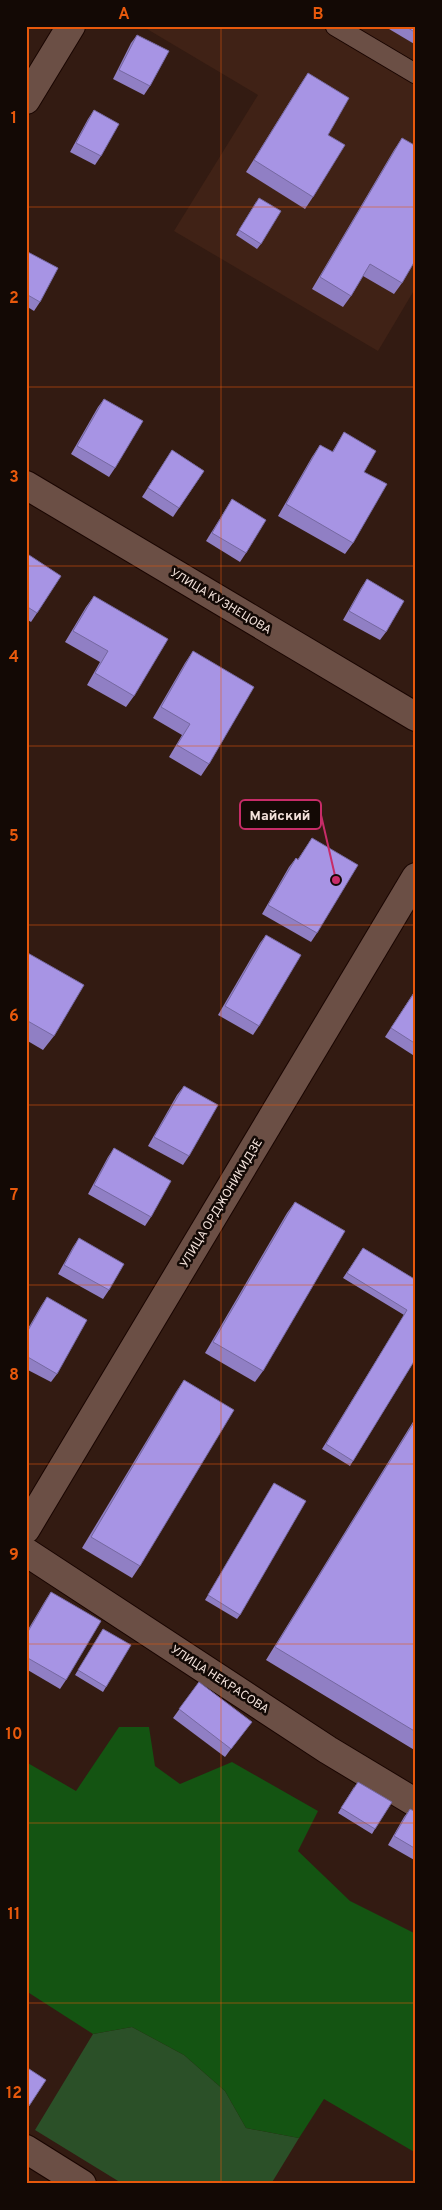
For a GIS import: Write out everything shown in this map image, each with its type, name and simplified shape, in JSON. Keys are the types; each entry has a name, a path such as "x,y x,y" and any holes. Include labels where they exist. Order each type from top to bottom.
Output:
{"street":[{"path":"26,100 71,26"},
{"name":"УЛИЦА КУЗНЕЦОВА","path":"26,485 416,717"},
{"name":"УЛИЦА ОРДЖОНИКИДЗЕ","path":"26,1529 416,877"},
{"name":"УЛИЦА НЕКРАСОВА","path":"26,1552 320,1745 416,1803"},
{"path":"26,2149 82,2184"}],"lane":[{"path":"335,26 416,74"}],"shaded area":[{"path":"142,26 416,26 416,287 378,351 174,231 258,95"}],"green space":[{"path":"119,1727 149,1727 155,1766 180,1784 232,1762 318,1811 298,1851 350,1901 416,1934 416,2153 324,2099 299,2138 246,2128 225,2091 184,2055 132,2027 93,2034 26,1991 26,1762 76,1791"},
{"path":"132,2027 184,2055 225,2091 246,2128 299,2138 271,2184 123,2184 35,2130 93,2034"}],"building":[{"path":"405,26 416,26 416,33"},
{"path":"137,35 169,51 150,86 119,70"},
{"path":"308,73 349,98 328,135 345,145 313,197 254,160"},
{"path":"94,110 119,124 101,156 76,143"},
{"path":"402,138 416,146 416,259 402,283 370,264 351,296 320,277"},
{"path":"259,198 281,211 261,244 239,230"},
{"path":"26,251 58,268 40,302 26,294"},
{"path":"104,399 143,421 115,468 77,446"},
{"path":"344,432 376,451 364,472 387,484 353,543 286,504 320,445 333,452"},
{"path":"172,450 204,471 179,508 148,488"},
{"path":"232,499 266,520 246,553 212,533"},
{"path":"29,555 61,576 37,613 26,606 26,559"},
{"path":"367,579 404,601 386,632 349,611"},
{"path":"94,596 168,639 134,696 95,673 108,651 73,631"},
{"path":"193,651 254,687 209,764 177,745 190,724 161,707"},
{"path":"312,838 358,865 317,933 268,905 296,858 298,860"},
{"path":"266,935 301,955 259,1026 225,1006"},
{"path":"26,952 84,985 54,1036 26,1020"},
{"path":"416,990 416,1044 391,1028"},
{"path":"184,1086 218,1105 189,1156 154,1137"},
{"path":"114,1148 171,1181 151,1217 94,1185"},
{"path":"295,1202 345,1231 263,1371 213,1342"},
{"path":"79,1238 124,1264 109,1290 64,1265"},
{"path":"363,1248 416,1280 416,1358 353,1461 326,1444 407,1310 347,1273"},
{"path":"47,1297 87,1320 57,1374 26,1356 26,1334"},
{"path":"184,1380 234,1410 140,1566 91,1537"},
{"path":"416,1419 415,1610 416,1732 275,1647"},
{"path":"274,1483 306,1501 240,1615 208,1595"},
{"path":"51,1592 101,1621 66,1680 26,1657 26,1635"},
{"path":"103,1629 131,1645 106,1687 78,1670"},
{"path":"199,1682 252,1722 231,1749 179,1709"},
{"path":"358,1782 392,1802 375,1829 341,1808"},
{"path":"410,1809 416,1812 416,1849 394,1836"},
{"path":"26,2067 46,2080 29,2106 26,2105"}],"place":[{"name":"Майский","path":"336,880"}]}
